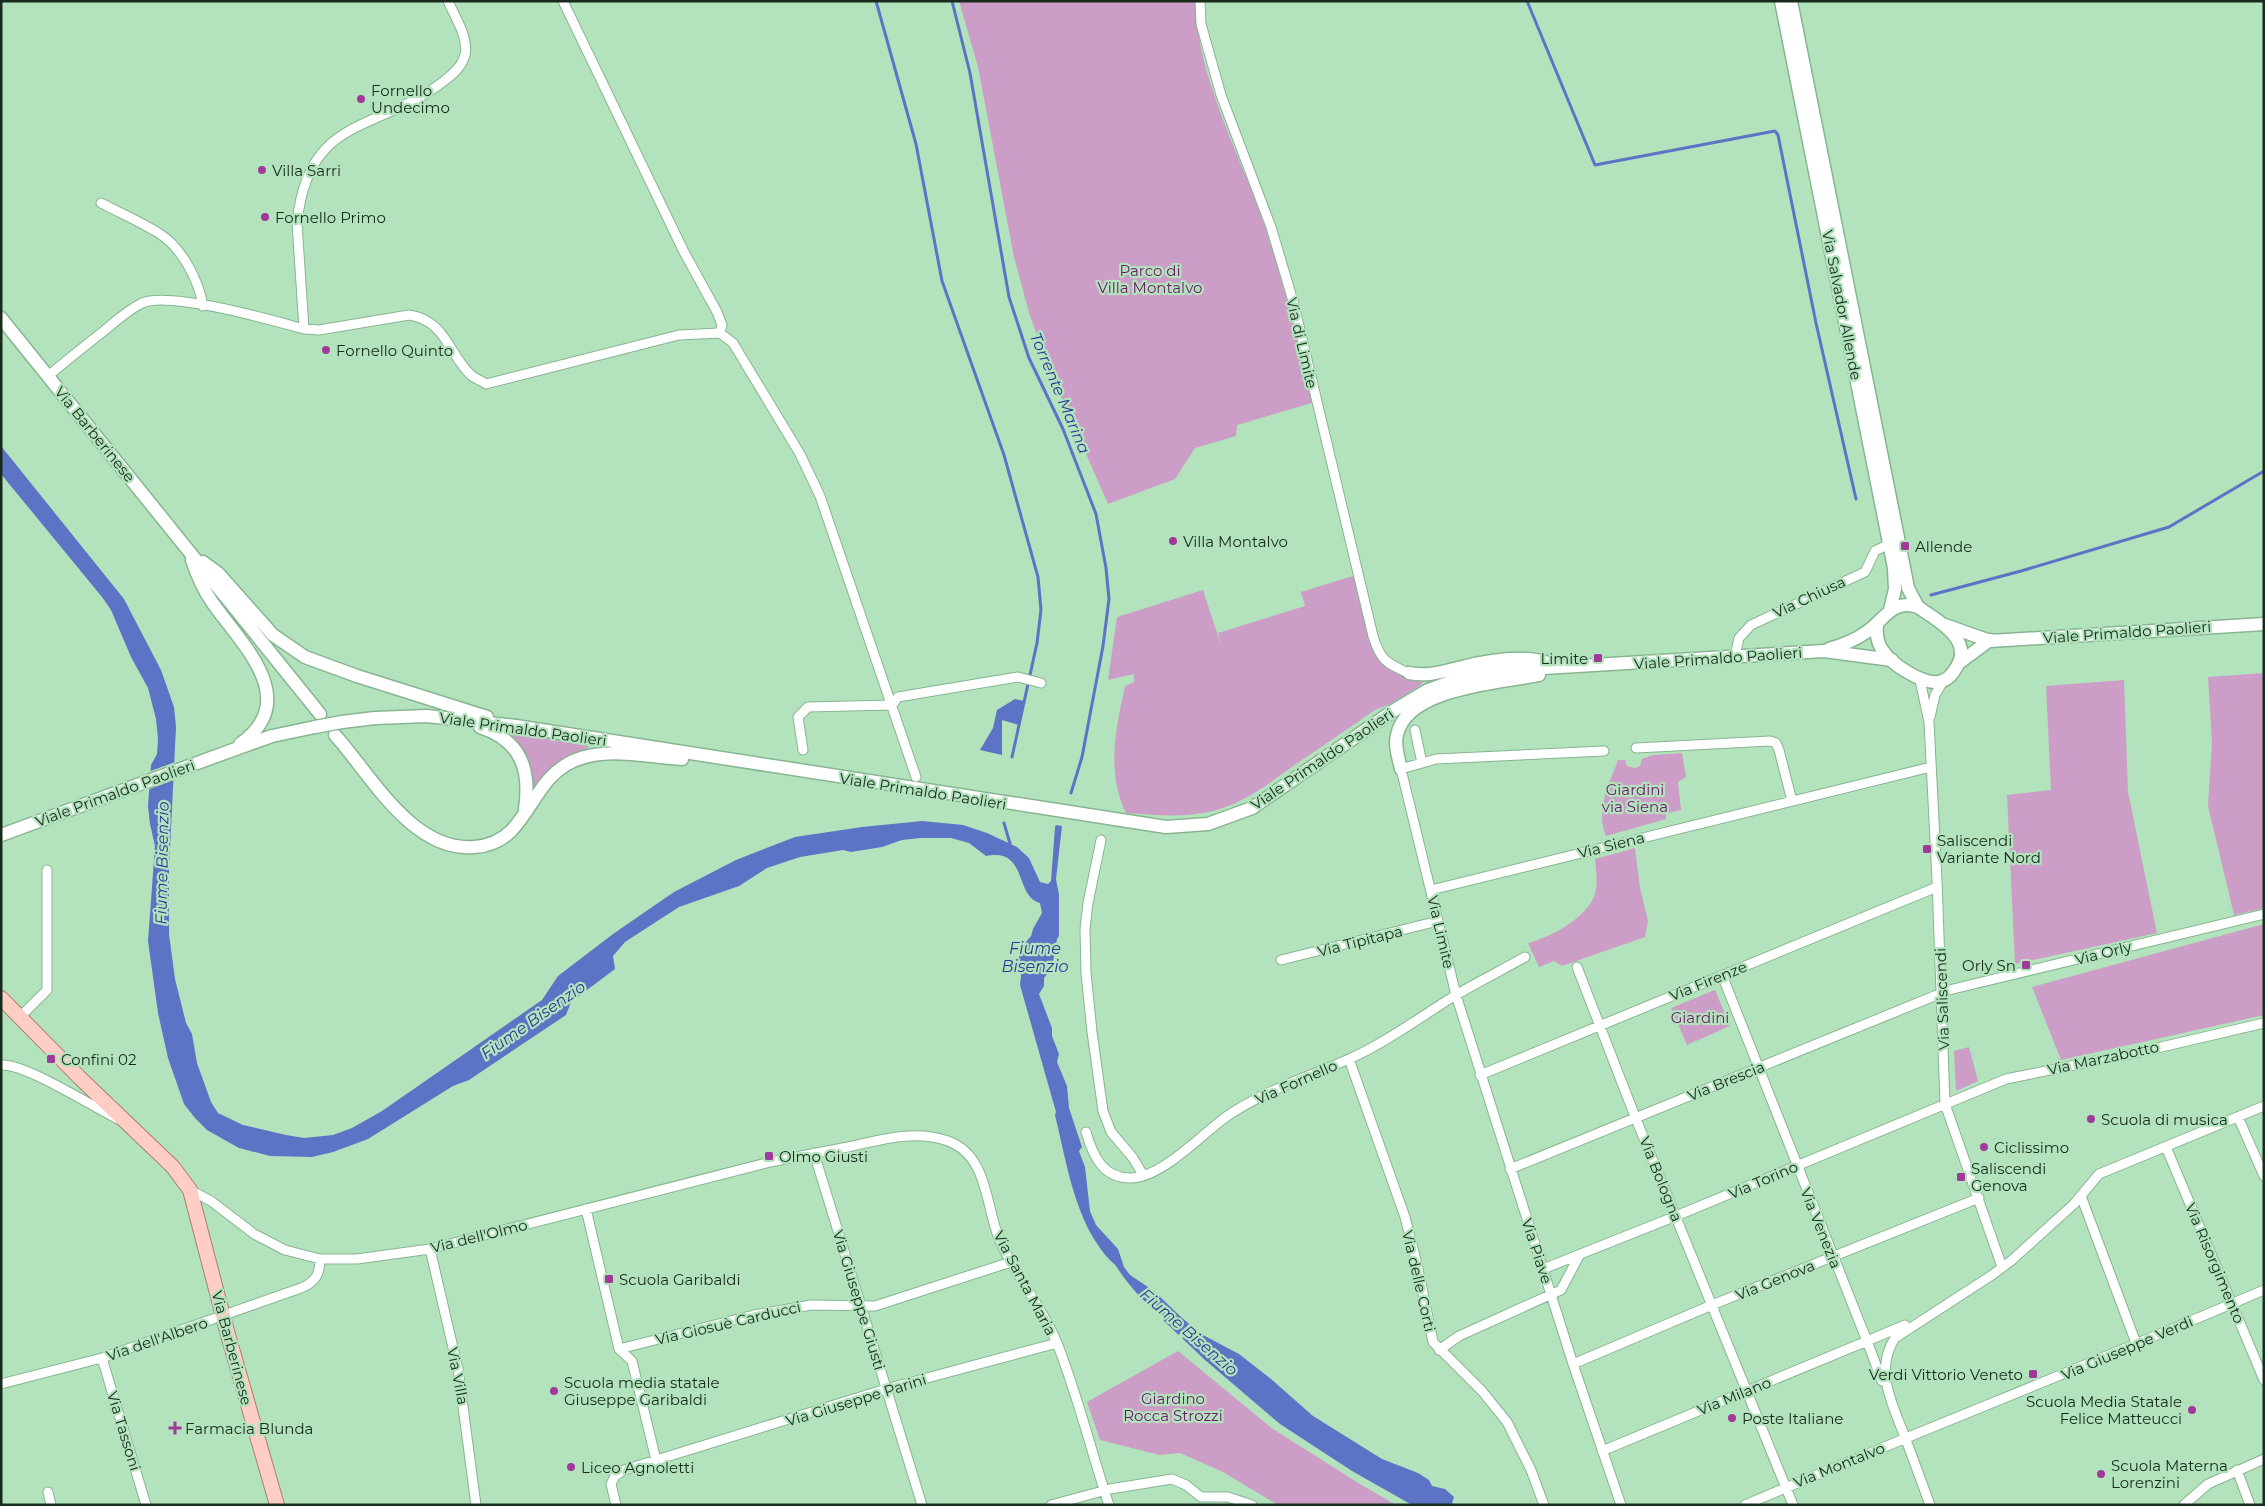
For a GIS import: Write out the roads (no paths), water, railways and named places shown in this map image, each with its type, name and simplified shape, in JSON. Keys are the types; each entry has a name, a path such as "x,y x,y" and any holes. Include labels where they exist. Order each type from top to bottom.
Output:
{"main road":[{"name":"Via Salvador Allende","path":"1781,1 1889,544 1895,589 1890,610"},
{"name":"Via Salvador Allende","path":"1791,1 1908,588 1918,607"},
{"name":"Via Barberinese","path":"1,318 189,551 318,720"},
{"path":"189,551 218,572 272,635 305,657 357,676 516,726"},
{"path":"189,551 205,592 255,660 266,688 266,710 260,724 252,735 224,753"},
{"path":"1890,610 1904,605 1918,607"},
{"name":"Viale Primaldo Paolieri","path":"1918,607 1945,626 1957,640 1961,651 1959,663"},
{"name":"Viale Primaldo Paolieri","path":"1824,651 1850,642 1877,625 1890,610"},
{"name":"Viale Primaldo Paolieri","path":"1945,626 1990,640 2264,624"},
{"name":"Viale Primaldo Paolieri","path":"1877,625 1877,635 1884,653 1920,680"},
{"path":"1920,680 1929,682 1943,681 1959,663 1990,640"},
{"name":"Viale Primaldo Paolieri","path":"1,835 318,720 342,722 405,716 451,718 516,726 1166,827 1208,824 1252,808 1393,710 1438,685 1482,673 1824,651 1892,660"},
{"path":"1409,673 1432,675 1484,662 1531,660 1560,667"},
{"path":"1401,769 1396,745 1397,735 1404,721 1422,706 1458,689 1487,682 1539,675 1560,667"},
{"path":"451,718 494,732 514,748 520,756 526,773 527,796 525,811"},
{"path":"335,735 403,816 424,833 444,843 470,847 494,842 512,830 542,786 553,775 573,761 592,755 610,753 684,759 722,758"},
{"name":"Via dell'Olmo","path":"1,998 80,1078 173,1167 190,1190"},
{"name":"Via Barberinese","path":"190,1190 276,1505"}],"street":[{"path":"304,328 297,223 302,194 310,173 326,149 343,133 433,90 461,65 465,55 466,44 448,1"},
{"path":"563,1 684,252 717,312 722,325 720,333"},
{"name":"Via di Limite","path":"1200,1 1201,24 1221,95 1271,228 1293,300 1378,654 1391,666 1409,673"},
{"path":"101,203 160,234 170,242 198,284 203,306"},
{"path":"48,376 125,314 142,303 153,300 169,299 319,330 409,316 420,318 436,328 472,376 486,384 679,335 720,333 733,343 800,454 820,496 916,777"},
{"name":"Via Chiusa","path":"1735,656 1739,638 1751,626 1865,572 1875,551 1889,544"},
{"path":"892,706 898,697 1018,677 1041,683"},
{"name":"Via Saliscendi","path":"1920,680 1929,722 1945,1104 2002,1267"},
{"name":"Via Saliscendi","path":"1929,722 1935,696 1943,681"},
{"path":"803,750 798,717 808,707 892,706"},
{"path":"1416,730 1422,764"},
{"path":"1636,748 1763,741 1776,743 1792,801"},
{"path":"1401,769 1436,760 1604,751"},
{"name":"Via Siena","path":"1431,890 1931,767"},
{"name":"Via Limite","path":"1401,769 1456,995"},
{"path":"1086,1132 1094,1154 1103,1168 1119,1177 1143,1176 1133,1158 1111,1132 1103,1111 1092,1032 1086,974 1085,929 1088,903 1101,840"},
{"path":"20,1017 47,990 48,870"},
{"name":"Via Firenze","path":"1480,1074 1937,887"},
{"name":"Via Orly","path":"1941,992 2264,914"},
{"name":"Via Tipitapa","path":"1281,960 1438,921"},
{"path":"1350,1059 1400,1032 1456,995 1526,958"},
{"name":"Via Bologna","path":"1577,967 1636,1118 1793,1505"},
{"name":"Via Venezia","path":"1722,975 1832,1258 1906,1438 1930,1505"},
{"name":"Via Brescia","path":"1510,1168 1941,992"},
{"name":"Via Piave","path":"1456,995 1573,1364 1621,1505"},
{"name":"Via Marzabotto","path":"1945,1104 2006,1079 2140,1052 2264,1023"},
{"name":"Via Fornello","path":"1143,1176 1171,1161 1223,1119 1266,1093 1350,1059"},
{"name":"Via delle Corti","path":"1350,1059 1405,1218 1417,1264 1432,1342 1482,1391 1508,1422 1531,1470 1544,1505"},
{"path":"1,1065 17,1067 68,1091 130,1125"},
{"path":"68,1091 80,1078"},
{"name":"Via Torino","path":"1543,1269 1945,1104"},
{"path":"1887,1393 1885,1363 1893,1341 1900,1333 1938,1311 2002,1267 2081,1196 2099,1174 2264,1106"},
{"path":"2238,1117 2264,1176"},
{"name":"Via dell'Olmo","path":"190,1190 211,1200 239,1224 285,1250 320,1259 369,1258 430,1249 770,1162 904,1136 936,1138"},
{"name":"Via Santa Maria","path":"936,1138 958,1146 977,1165 999,1238 1011,1262 1043,1313 1057,1344 1081,1410 1110,1505"},
{"name":"Via Risorgimento","path":"2166,1147 2264,1380"},
{"name":"Via Giuseppe Giusti","path":"814,1153 922,1505"},
{"path":"2081,1196 2136,1343"},
{"name":"Via Genova","path":"1573,1364 1979,1198"},
{"path":"586,1209 619,1349 632,1361 656,1460"},
{"name":"Via Villa","path":"430,1249 458,1369 476,1505"},
{"path":"1439,1350 1459,1336 1561,1290 1580,1254"},
{"name":"Via dell'Albero","path":"1,1384 102,1358 312,1283 319,1273 320,1259"},
{"name":"Via Giosuè Carducci","path":"619,1349 754,1315 811,1305 875,1306 1011,1262"},
{"name":"Via Giuseppe Verdi","path":"1906,1438 2264,1290"},
{"name":"Via Milano","path":"1602,1450 1938,1311"},
{"name":"Via Giuseppe Parini","path":"616,1505 611,1484 615,1476 624,1470 886,1388 1057,1344"},
{"name":"Via Tassoni","path":"102,1358 146,1505"},
{"name":"Via Montalvo","path":"1745,1505 1906,1438"},
{"path":"2184,1505 2208,1484 2264,1459"},
{"path":"2237,1470 2250,1505"},
{"path":"1051,1505 1105,1491 1172,1479 1186,1485 1201,1497 1228,1497 1252,1505"},
{"path":"48,1492 51,1505"}],"water":[{"name":"Fiume Bisenzio","path":"1,446 124,599 161,670 174,707 176,727 169,869 169,934 175,979 186,1023 192,1034 197,1063 211,1102 218,1113 243,1125 304,1138 333,1135 352,1128 382,1111 542,1000 558,976 613,934 674,892 736,860 795,837 862,827 922,821 963,825 987,833 1017,847 1029,858 1040,882 1048,884 1051,881 1055,827 1056,825 1062,826 1056,879 1059,895 1059,936 1052,968 1044,978 1044,986 1039,994 1052,1028 1052,1036 1059,1054 1057,1062 1067,1086 1069,1108 1082,1147 1079,1151 1085,1167 1090,1211 1096,1225 1118,1249 1124,1267 1130,1275 1154,1291 1201,1334 1239,1354 1313,1416 1382,1459 1418,1473 1429,1480 1432,1486 1445,1489 1454,1497 1452,1503 1455,1505 1412,1505 1352,1471 1280,1424 1205,1360 1164,1321 1163,1316 1137,1293 1102,1251 1086,1225 1075,1194 1055,1115 1056,1112 1020,985 1021,976 1018,963 1020,949 1031,936 1042,913 1040,903 1032,899 1026,891 1015,865 1008,859 999,855 986,856 969,843 951,838 920,838 902,840 882,847 851,852 843,850 800,857 767,868 739,886 679,907 625,942 613,956 615,969 571,1002 566,1015 469,1080 453,1086 368,1139 333,1152 312,1157 270,1156 239,1148 207,1130 184,1104 168,1058 158,1013 148,941 155,846 148,806 151,765 157,754 158,739 156,719 148,688 131,657 111,610 1,474"},
{"path":"1015,699 1024,701 1019,725 1002,720 1002,755 980,750 993,728 997,710"}],"waterway":[{"path":"876,1 916,144 942,281 1004,455 1038,577 1041,610 1037,643 1012,757"},
{"name":"Torrente Marina","path":"952,1 970,73 1009,297 1029,358 1063,429 1096,514 1106,568 1109,599 1103,646 1082,757 1071,793"},
{"path":"1527,1 1595,165 1775,131 1778,135 1816,323 1856,499"},
{"path":"1931,595 2021,571 2169,527 2264,471"},
{"path":"1004,823 1011,847"}],"place":[{"name":"Fornello Undecimo","path":"361,99"},
{"name":"Villa Sarri","path":"262,170"},
{"name":"Fornello Primo","path":"265,217"},
{"name":"Fornello Quinto","path":"326,350"},
{"name":"Villa Montalvo","path":"1173,541"},
{"name":"Allende","path":"1905,546"},
{"name":"Limite","path":"1598,658"},
{"name":"Saliscendi Variante Nord","path":"1927,849"},
{"name":"Orly Sn","path":"2026,965"},
{"name":"Confini 02","path":"51,1059"},
{"name":"Scuola di musica","path":"2091,1119"},
{"name":"Ciclissimo","path":"1984,1147"},
{"name":"Olmo Giusti","path":"769,1156"},
{"name":"Saliscendi Genova","path":"1961,1177"},
{"name":"Scuola Garibaldi","path":"609,1279"},
{"name":"Verdi Vittorio Veneto","path":"2033,1374"},
{"name":"Scuola media statale Giuseppe Garibaldi","path":"554,1391"},
{"name":"Scuola Media Statale Felice Matteucci","path":"2192,1410"},
{"name":"Poste Italiane","path":"1732,1418"},
{"name":"Farmacia Blunda","path":"175,1428"},
{"name":"Liceo Agnoletti","path":"571,1467"},
{"name":"Scuola Materna Lorenzini","path":"2101,1474"}],"park label":[{"name":"Parco di Villa Montalvo","path":"1150,278"},
{"name":"Giardini via Siena","path":"1635,798"},
{"name":"Giardini","path":"1700,1017"},
{"name":"Giardino Rocca Strozzi","path":"1173,1406"}]}
